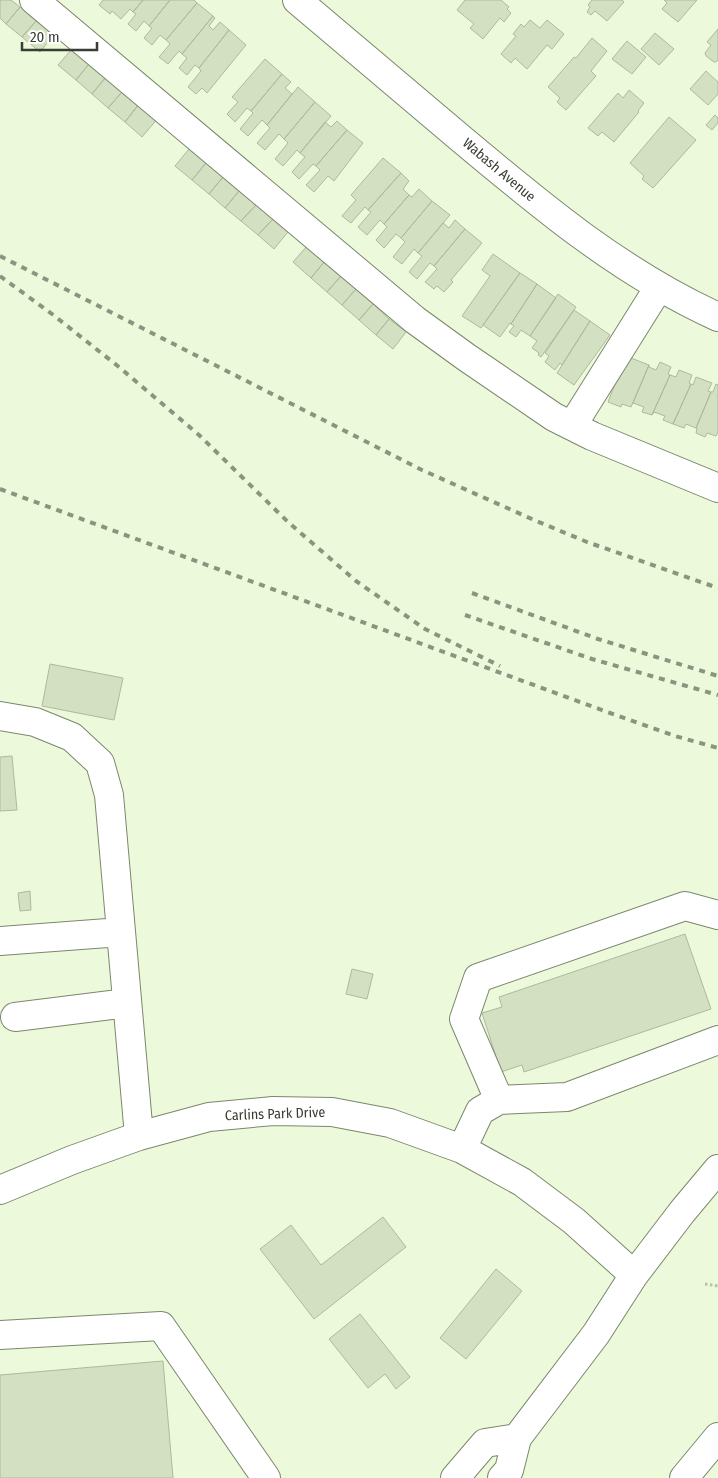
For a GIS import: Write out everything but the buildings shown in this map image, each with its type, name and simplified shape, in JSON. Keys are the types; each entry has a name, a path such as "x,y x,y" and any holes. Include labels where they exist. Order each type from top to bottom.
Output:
{"street":[{"path":"34,0 415,320 512,389 572,426 718,488"},
{"name":"Wabash Avenue","path":"297,0 544,208 658,287 718,316"},
{"path":"572,426 658,287"},
{"path":"0,716 35,722 72,737 100,763 109,795 139,1136"},
{"path":"499,1100 464,1019 478,978 686,906 718,915"},
{"path":"0,941 121,932"},
{"path":"15,1018 128,1003"},
{"path":"462,1149 480,1111 499,1100 567,1097 718,1040"},
{"name":"Carlins Park Drive","path":"0,1190 72,1160 139,1136 209,1117 273,1111 332,1112 390,1123 462,1149 522,1182 574,1221 634,1275"},
{"path":"502,1478 510,1470 517,1438 596,1334 634,1275 677,1218 718,1169"},
{"path":"0,1335 161,1326 266,1478"},
{"path":"455,1478 485,1443 517,1438"},
{"path":"694,1473 718,1438"}],"path":[{"path":"705,1284 718,1286"}],"railway":[{"path":"0,256 422,470 587,542 718,588"},
{"path":"0,276 119,367 199,435 288,522 356,581 425,629 500,666"},
{"path":"0,489 610,713 675,736 718,748"},
{"path":"472,593 598,639 718,676"},
{"path":"465,615 592,659 718,695"}]}
